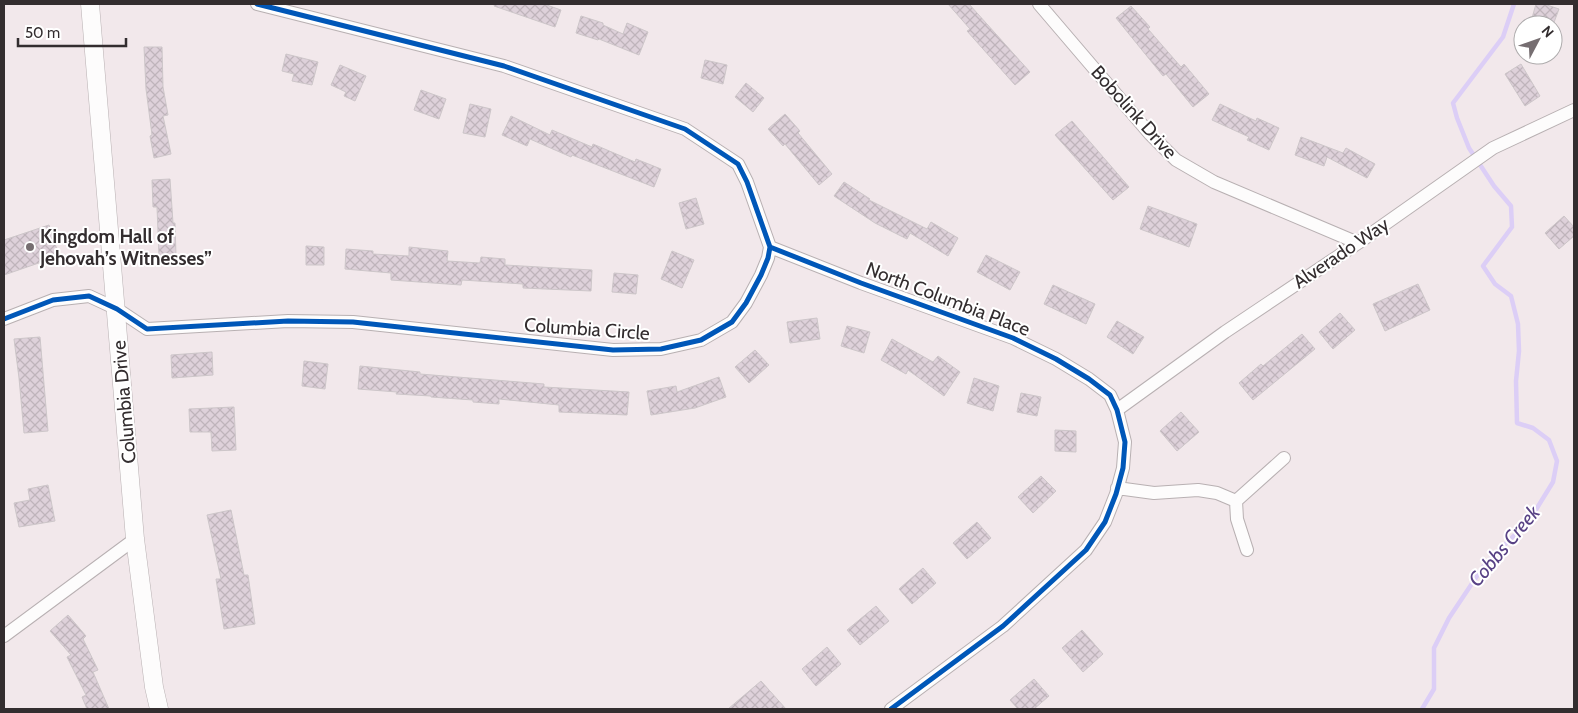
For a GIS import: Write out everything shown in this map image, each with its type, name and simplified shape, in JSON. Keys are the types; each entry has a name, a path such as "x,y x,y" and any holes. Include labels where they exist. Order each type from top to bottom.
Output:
{"main road":[{"name":"Columbia Drive","path":"90,4 135,539 154,687 159,709"}],"street":[{"path":"257,4 504,66 685,129 738,164 747,182 770,247"},
{"name":"Bobolink Drive","path":"1039,4 1150,134 1176,160 1214,182 1358,243"},
{"name":"Alverado Way","path":"1117,410 1225,332 1358,243 1493,148 1574,110"},
{"name":"Columbia Circle","path":"4,319 53,300 89,296 117,309 147,328 288,322 354,322 613,350 661,349 701,340 732,322 746,303 761,275 770,247"},
{"name":"North Columbia Place","path":"770,247 1013,338 1056,359 1089,379 1110,395 1117,410 1125,442 1123,468 1118,488 1105,522 1086,550 1004,626 891,709"},
{"path":"1236,500 1284,458"},
{"path":"1118,488 1154,493 1198,490 1217,493 1236,500"},
{"path":"1236,500 1237,519 1247,550"},
{"path":"4,636 135,539"}],"building":[{"path":"495,4 544,4 561,10 555,27 494,6"},
{"path":"948,4 969,4 1030,72 1015,85 967,31 970,29"},
{"path":"1536,4 1544,4 1559,9 1557,15 1533,15"},
{"path":"1131,6 1181,67 1184,64 1209,94 1193,107 1166,74 1163,76 1116,18"},
{"path":"581,16 603,23 603,25 623,34 627,23 648,32 639,55 599,39 576,33"},
{"path":"144,47 162,47 163,87 168,115 163,116 171,154 154,158 150,136 152,135 146,89"},
{"path":"286,54 318,62 312,85 292,81 294,74 282,71"},
{"path":"705,60 727,65 723,84 701,78"},
{"path":"340,65 366,76 355,101 344,96 346,92 331,85"},
{"path":"1522,65 1540,96 1525,106 1505,74"},
{"path":"746,83 764,98 753,112 735,97"},
{"path":"421,90 446,99 439,119 414,110"},
{"path":"470,104 491,109 485,137 463,133"},
{"path":"1220,104 1256,121 1257,118 1279,128 1269,150 1247,140 1249,137 1212,120"},
{"path":"785,114 832,174 819,185 785,144 783,146 768,129"},
{"path":"511,116 550,135 552,130 592,147 593,144 635,162 636,159 661,169 654,187 572,155 571,157 530,139 527,146 502,135"},
{"path":"1072,121 1129,187 1113,200 1055,135"},
{"path":"1301,137 1343,153 1346,148 1375,164 1367,178 1327,157 1324,166 1295,155"},
{"path":"170,179 173,223 175,223 176,256 159,257 157,207 153,207 152,180"},
{"path":"844,182 869,200 927,229 931,222 958,238 948,256 910,233 907,239 875,223 834,196"},
{"path":"696,198 704,224 686,229 679,203"},
{"path":"1148,206 1197,224 1189,247 1140,229"},
{"path":"1564,216 1574,227 1574,236 1559,249 1545,233"},
{"name":"Kingdom Hall of Jehovah’s Witnesses”","path":"49,225 59,256 4,275 4,240"},
{"path":"306,246 324,247 324,265 306,265"},
{"path":"409,247 448,251 447,261 480,263 481,257 505,259 505,265 592,270 591,291 523,288 523,284 462,280 461,285 391,280 391,273 345,269 346,249 373,251 373,254 409,256"},
{"path":"672,251 694,260 682,288 661,279"},
{"path":"986,255 1020,272 1010,290 977,272"},
{"path":"614,273 638,275 636,294 612,292"},
{"path":"1418,284 1430,310 1385,331 1373,304"},
{"path":"1053,285 1095,304 1086,324 1044,304"},
{"path":"1340,313 1355,330 1333,349 1319,332"},
{"path":"817,318 820,339 790,343 787,322"},
{"path":"1117,321 1144,337 1133,354 1107,337"},
{"path":"847,326 870,332 864,353 841,346"},
{"path":"1302,334 1315,349 1253,400 1239,383"},
{"path":"40,337 48,431 24,433 14,339"},
{"path":"892,339 933,362 938,356 960,372 944,396 908,370 906,374 881,360"},
{"path":"755,350 769,365 749,383 735,367"},
{"path":"212,352 213,375 172,378 171,355"},
{"path":"304,361 328,364 325,389 302,386"},
{"path":"360,366 420,372 420,374 544,384 544,387 629,392 627,415 559,412 559,405 499,399 499,404 358,389"},
{"path":"719,377 726,397 695,408 651,415 647,391 676,386 677,392"},
{"path":"974,378 999,386 993,411 967,403"},
{"path":"1021,393 1041,397 1037,416 1017,412"},
{"path":"234,407 236,450 212,451 211,432 190,432 189,409"},
{"path":"1181,412 1199,432 1177,451 1160,431"},
{"path":"1055,430 1076,431 1076,452 1055,451"},
{"path":"1041,476 1056,491 1033,513 1018,497"},
{"path":"48,485 55,521 19,527 14,503 30,500 28,489"},
{"path":"231,510 244,575 248,575 255,624 224,629 216,579 221,579 207,515"},
{"path":"977,522 991,538 967,559 953,543"},
{"path":"923,568 936,583 912,604 899,589"},
{"path":"876,606 889,621 860,645 847,630"},
{"path":"68,615 86,636 83,639 98,670 93,672 109,709 87,709 82,697 86,695 67,657 71,655 50,631"},
{"path":"1082,630 1103,654 1083,672 1062,648"},
{"path":"827,647 841,664 816,686 802,669"},
{"path":"1034,679 1049,696 1034,709 1018,709 1010,700"},
{"path":"761,681 786,709 728,709"}],"waterway":[{"name":"Cobbs Creek","path":"1422,709 1434,689 1434,648 1449,618 1485,564 1529,521 1553,482 1557,461 1549,440 1533,428 1517,423 1518,324 1511,296 1495,284 1483,266 1512,227 1511,206 1494,186 1469,148 1453,103 1503,37 1514,4"}],"cycle path":[{"path":"4,319 53,300 89,296 117,309 147,329 288,321 353,322 613,350 661,349 701,340 732,322 746,303 761,275 770,247 747,182 738,164 685,129 504,66 257,4"},
{"path":"770,247 861,283 1013,338 1056,359 1089,379 1110,395 1117,410 1125,442 1123,468 1116,494 1105,522 1086,550 1003,626 891,709"}],"place":[{"name":"Kingdom Hall of Jehovah’s Witnesses”","path":"30,247"}]}
